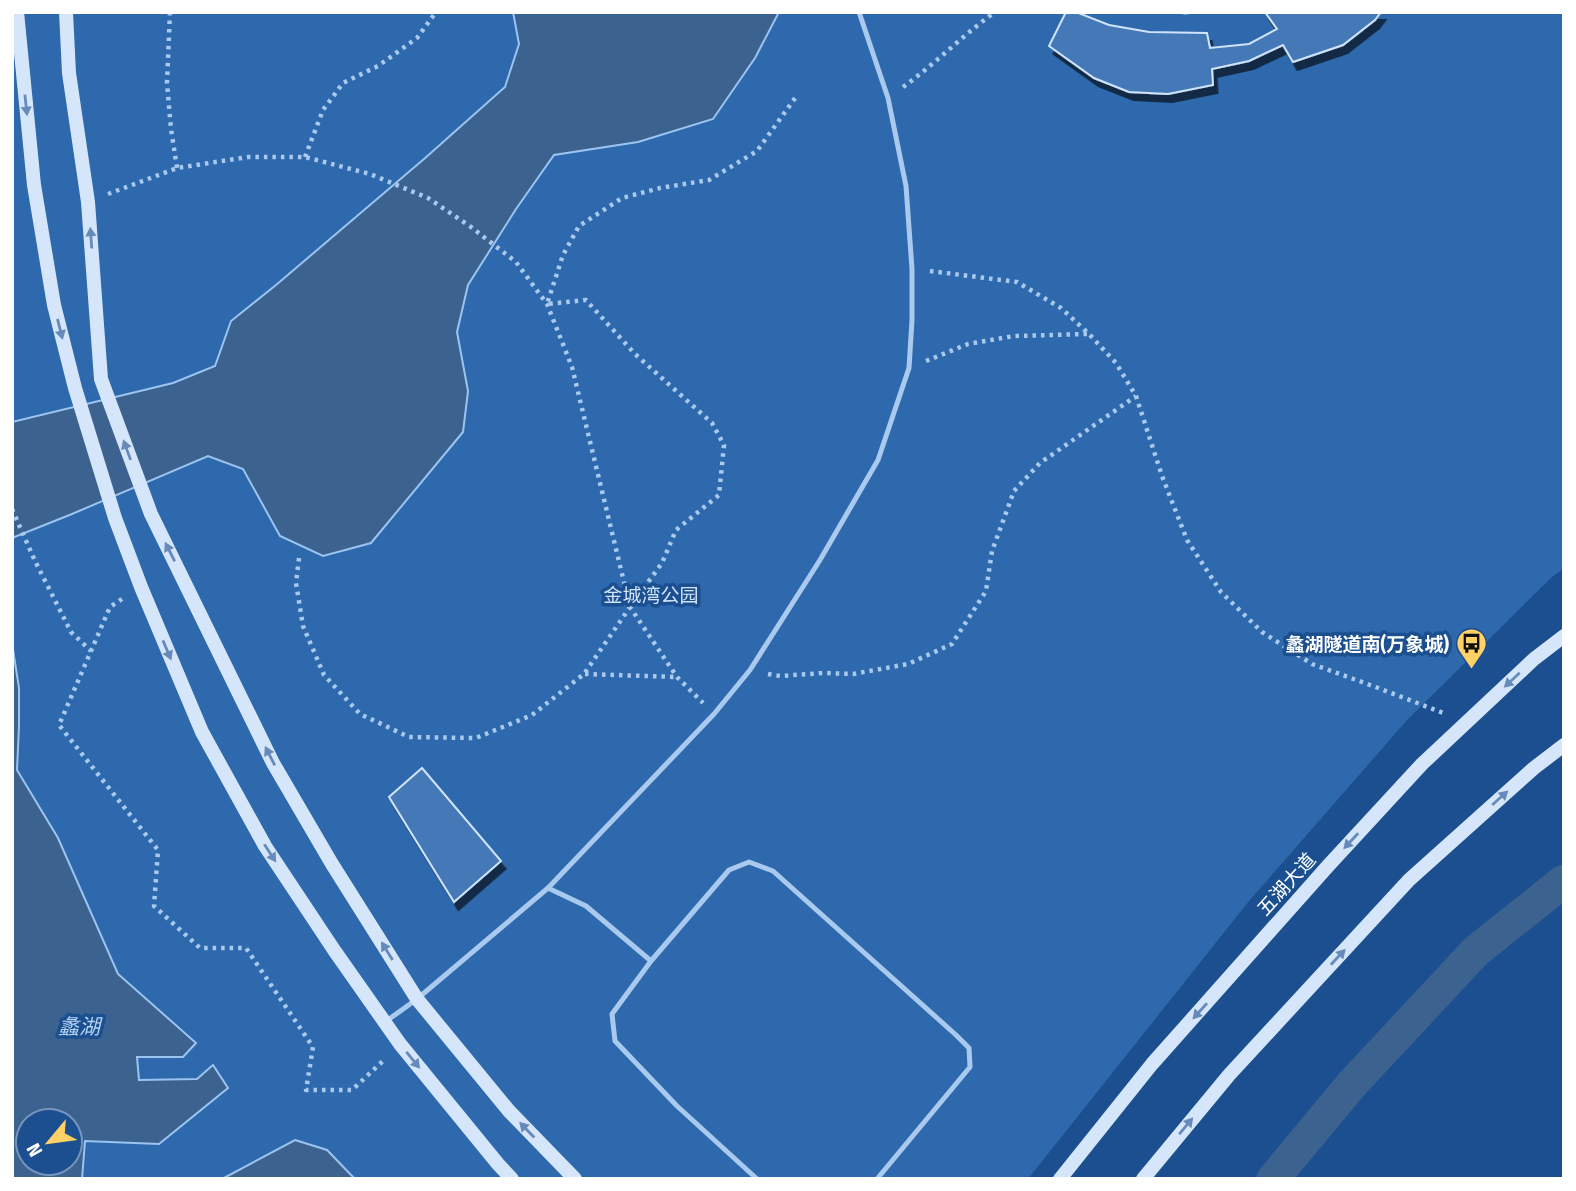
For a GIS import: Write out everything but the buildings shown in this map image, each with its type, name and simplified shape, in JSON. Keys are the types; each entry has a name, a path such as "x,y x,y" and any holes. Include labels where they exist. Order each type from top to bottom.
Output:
{"main road":[{"path":"17,12 34,185 54,305 75,388 141,587 202,732 265,846 334,950 400,1044 512,1179"},
{"path":"66,12 69,73 88,202 101,379 151,514 273,763 332,864 418,999 509,1111 575,1179"},
{"name":"五湖大道","path":"1060,1179 1152,1064 1422,764 1534,659 1564,636"},
{"path":"1143,1179 1229,1075 1409,880 1534,768 1564,745"}],"lane":[{"path":"385,1022 418,999 548,888 714,714 750,670 820,560 878,460 909,368 912,269 906,186 888,98 859,12"},
{"path":"757,1179 677,1106 615,1041 612,1014 651,961 729,870 749,862 773,871 969,1048 970,1068 877,1179"},
{"path":"548,888 586,906 651,961"}],"path":[{"path":"170,12 167,83 177,168"},
{"path":"305,156 323,110 343,83 377,66 417,38 436,12"},
{"path":"888,98 919,76 995,12"},
{"path":"547,304 563,255 579,226 622,198 709,180 745,159 757,151 798,94"},
{"path":"88,202 177,168 248,158 305,156 370,174 428,198 516,262 547,304 572,368 630,607 677,677 714,714"},
{"path":"912,269 1017,282 1061,308 1090,334 1116,363 1136,396 1162,476 1187,540 1221,592 1262,632 1312,664 1467,722"},
{"path":"299,558 296,583 303,626 324,675 360,714 409,737 476,738 532,715 584,674 662,563 676,530 719,495 724,445 712,423 635,354 586,300 547,304"},
{"path":"909,368 968,344 1014,336 1090,334"},
{"path":"750,670 780,676 853,674 908,664 952,644 986,591 992,551 1014,491 1040,463 1136,396"},
{"path":"12,509 71,632 91,650"},
{"path":"141,587 110,607 59,724 158,850 154,906 200,947 246,948 313,1047 306,1090 352,1090 400,1044"},
{"path":"584,674 677,677"}],"green space":[{"name":"金城湾公园","path":"12,12 1564,12 1564,568 1408,719 1249,901 1028,1179 12,1179"}],"water":[{"path":"513,12 779,12 755,58 713,119 638,142 554,155 468,285 457,332 468,391 463,432 371,543 323,556 280,536 243,469 208,456 12,538 12,422 173,383 215,366 231,321 424,159 505,87 519,44"},
{"name":"蠡湖","path":"12,643 19,688 17,770 58,838 118,974 196,1043 183,1057 137,1057 139,1080 197,1079 213,1065 228,1088 159,1144 85,1141 84,1154 84,1107 14,1107 14,1177 82,1179 12,1179"},
{"path":"295,1140 327,1150 355,1179 222,1179"}],"waterway":[{"path":"1273,1179 1352,1084 1476,951 1564,881"}],"place":[{"name":"蠡湖隧道南(万象城)","path":"1472,671"}]}
